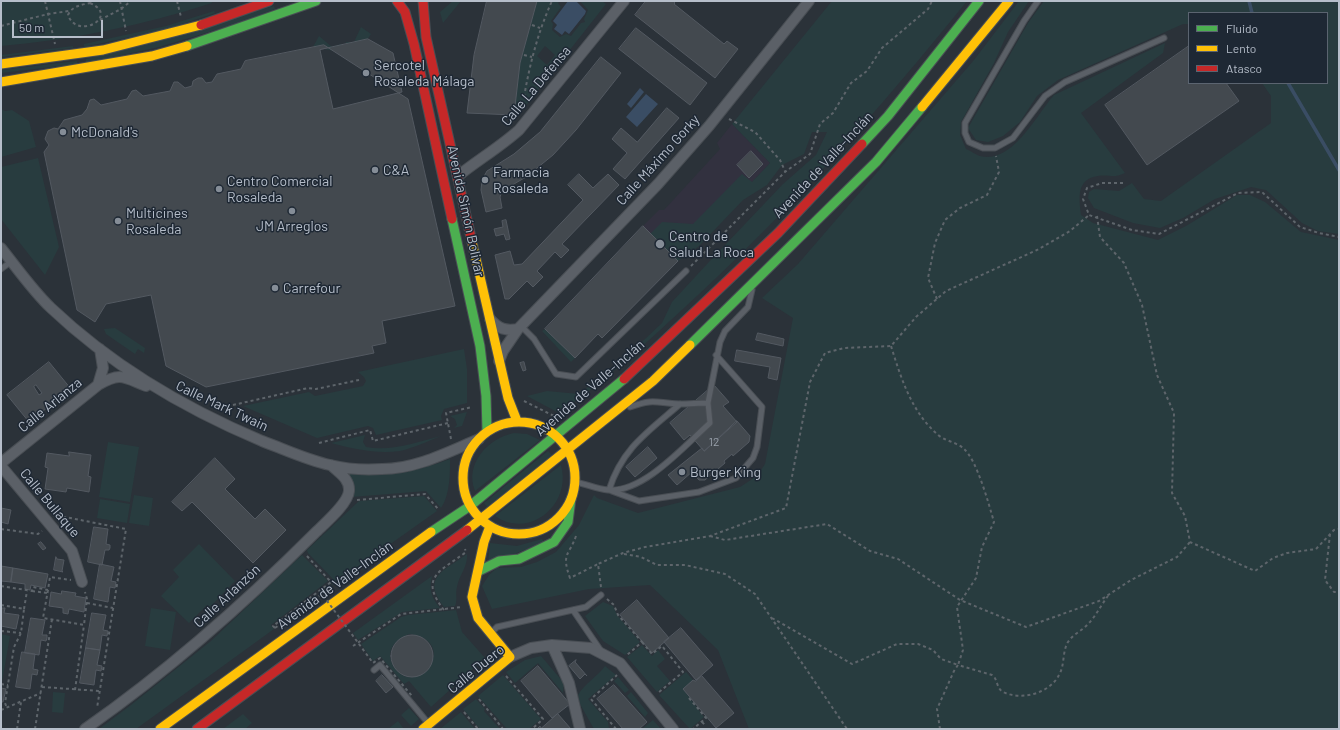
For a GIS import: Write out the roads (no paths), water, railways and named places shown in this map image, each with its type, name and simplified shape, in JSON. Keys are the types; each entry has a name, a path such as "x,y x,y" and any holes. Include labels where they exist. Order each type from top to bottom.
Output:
{"main road":[{"path":"1,64 68,56 141,42 235,14 269,1"},
{"path":"1,82 152,56 214,38 316,1"},
{"name":"Avenida Simón Bolivar","path":"397,1 405,12 414,44 480,346 486,396 487,431"},
{"name":"Avenida Simón Bolivar","path":"423,1 422,8 428,40 489,318 508,398 517,421"},
{"name":"Avenida de Valle-Inclán","path":"160,729 444,523 470,506 637,368 778,233 888,116 979,1"},
{"path":"197,729 450,544 653,381 876,162 1009,1"},
{"path":"479,571 499,561 519,559 540,551 554,542 568,522 575,482 572,460 568,450 556,436 538,425 517,421 502,424 487,431 468,452 462,480 464,493 470,506 481,519 490,526 508,533 527,533 545,527 560,516 571,499"},
{"path":"490,526 484,542 472,598 478,618 510,657"},
{"name":"Calle Duero","path":"426,726 456,703 510,657"}],"street":[{"name":"Calle La Defensa","path":"458,176 478,160 502,145 519,130 624,1"},
{"name":"Calle Máximo Gorky","path":"499,361 503,351 519,328 658,184 708,126 809,1"},
{"name":"Calle Mark Twain","path":"1,248 51,308 100,349 162,393 226,426 331,466 382,469 406,467 427,461 479,439"},
{"path":"489,318 498,328 508,331 519,328"},
{"name":"Calle Arlanza","path":"98,385 103,368 100,349"},
{"name":"Calle Arlanza","path":"1,463 98,385 110,378 122,376 162,393"},
{"name":"Calle Bullaque","path":"1,466 72,551 82,582"},
{"name":"Calle Arlanzón","path":"85,729 156,676 206,635 300,548 339,508 347,498 349,491 347,480 331,466"},
{"path":"552,645 569,683 580,729"},
{"name":"Calle Duero","path":"510,657 531,648 552,645 591,648 620,663 673,729"}],"lane":[{"path":"1038,1 1024,21 965,123 965,133 969,142 983,148 995,148 1013,138 1045,96 1065,82 1164,38"},
{"path":"1,269 12,261"},
{"path":"519,328 534,339 556,374 576,377 686,271"},
{"path":"609,490 629,486 647,478 710,423 708,403 716,355 724,331 748,306 754,282"},
{"path":"575,482 609,490 639,501 699,492 736,478 753,458 757,447 762,407 716,355"},
{"path":"612,414 648,401 680,404 708,403"},
{"path":"609,490 616,472 629,449 680,404"},
{"path":"491,633 497,628 586,607 601,595"},
{"path":"573,610 603,654"},
{"path":"374,670 380,665 426,726"}],"waterway":[{"path":"1249,1 1252,12"},
{"path":"1289,84 1339,170"}],"place":[{"name":"Sercotel Rosaleda Málaga","path":"366,73"},
{"name":"McDonald's","path":"63,132"},
{"name":"C&A","path":"375,170"},
{"name":"Farmacia Rosaleda","path":"485,180"},
{"name":"Centro Comercial Rosaleda","path":"219,189"},
{"name":"JM Arreglos","path":"292,211"},
{"name":"Multicines Rosaleda","path":"118,221"},
{"name":"Centro de Salud La Roca","path":"660,244"},
{"name":"Carrefour","path":"275,288"},
{"name":"Burger King","path":"682,472"}]}
